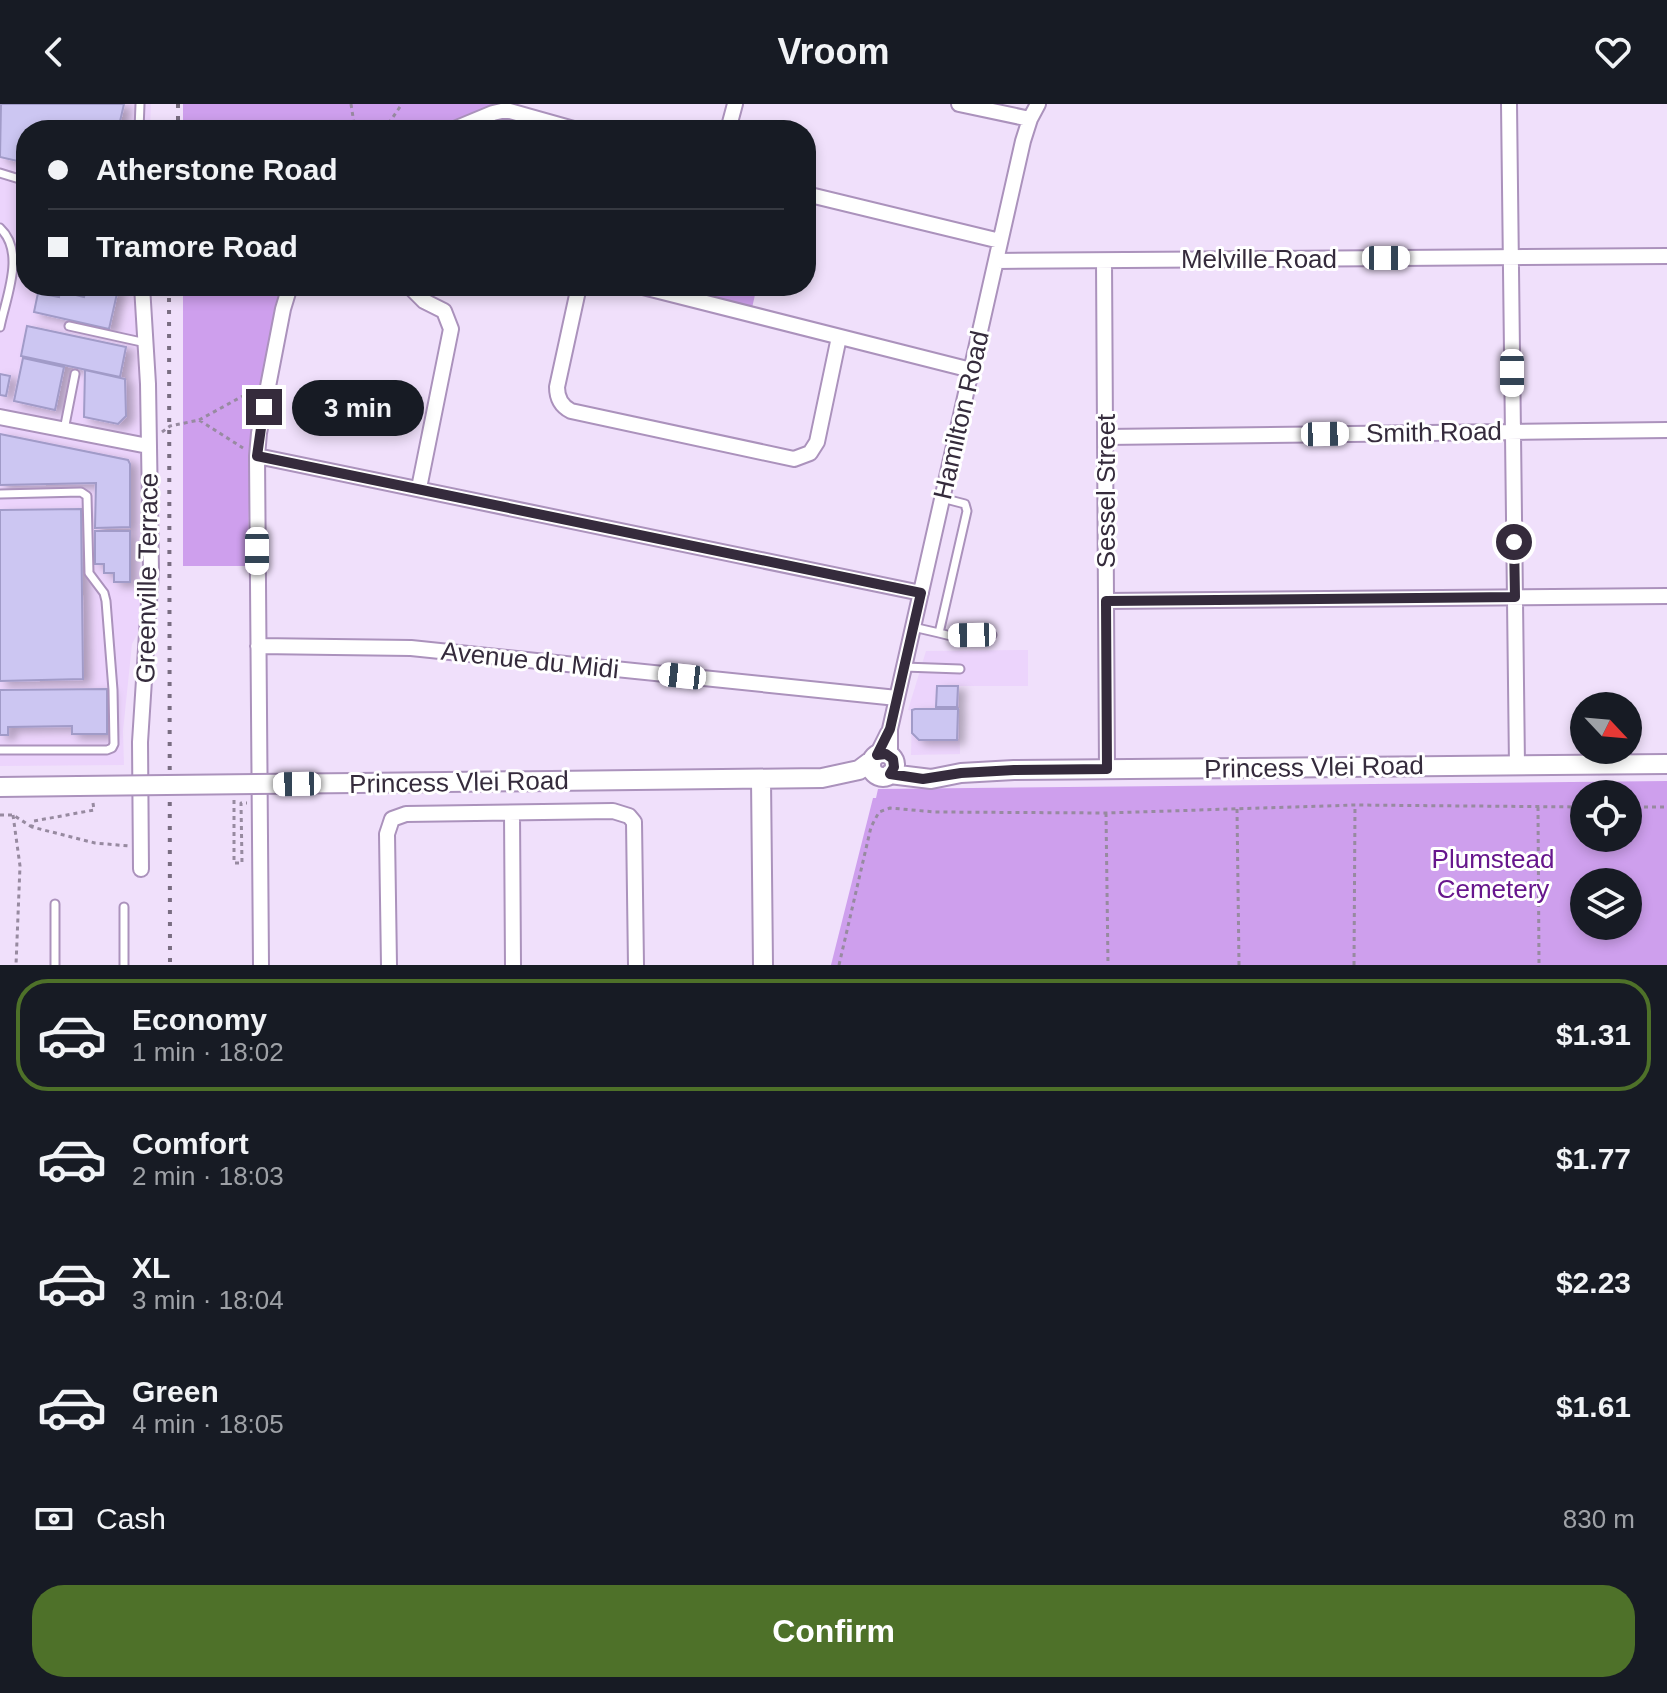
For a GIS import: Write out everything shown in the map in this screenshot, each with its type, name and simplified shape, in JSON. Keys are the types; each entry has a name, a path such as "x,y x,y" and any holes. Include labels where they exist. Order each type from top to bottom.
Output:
{"street":[{"path":"959,104 1030,119"},
{"name":"Hamilton Road","path":"884,764 1000,241 1030,119 1038,104"},
{"path":"1509,104 1517,766"},
{"path":"476,120 506,110 542,120"},
{"path":"816,196 1000,241"},
{"name":"Melville Road","path":"996,261 1667,256"},
{"name":"Sessel Street","path":"1104,261 1107,769"},
{"name":"Greenville Terrace","path":"139,296 146,343 151,571 140,742 141,869"},
{"path":"261,965 257,456 268,382 287,296"},
{"path":"419,296 444,311 451,329 419,488"},
{"path":"577,296 557,387 558,398 564,406 571,411 794,459 810,453 817,442 839,337"},
{"path":"707,296 839,337 971,370"},
{"path":"0,417 148,446"},
{"name":"Smith Road","path":"1106,437 1667,430"},
{"path":"257,456 921,593"},
{"path":"1106,601 1667,596"},
{"name":"Avenue du Midi","path":"258,646 411,648 897,698"},
{"name":"Princess Vlei Road","path":"0,787 761,780 822,778 884,764 923,779 961,773 1107,769 1667,764"},
{"path":"761,780 763,965"},
{"path":"389,965 387,834 392,819 406,814 613,811 629,816 634,822 636,965"},
{"path":"512,813 513,965"}],"lane":[{"path":"0,228 8,238 13,254 0,327"},
{"path":"69,326 146,343"},
{"path":"64,430 75,374"},
{"path":"0,494 81,492 87,496 89,573 106,601 114,744 107,750 0,750"},
{"path":"939,633 967,509 963,503 942,498"},
{"path":"913,627 951,636 992,635"},
{"path":"904,667 960,669"},
{"path":"55,904 55,965"},
{"path":"124,907 124,965"}],"path":[{"path":"148,446 170,426 199,420 268,382"},
{"path":"199,420 257,456"},
{"path":"234,800 234,863 242,863 241,809"},
{"path":"32,827 34,821 94,810 93,803"},
{"path":"1354,965 1355,805"},
{"path":"839,965 871,827 875,817 883,810 1106,813 1355,805 1570,807"},
{"path":"1538,807 1539,965"},
{"path":"1642,807 1667,807"},
{"path":"1237,809 1239,965"},
{"path":"1106,813 1108,965"},
{"path":"0,815 13,815 32,827 95,843 141,847"},
{"path":"13,815 20,866 16,965"}],"shaded area":[{"path":"0,104 151,104 150,120 16,120 16,296 135,296 140,379 140,629 132,644 123,731 124,765 0,766"},
{"path":"1028,650 1028,686 959,686 960,754 911,755 912,711 908,710 926,651"}],"green space":[{"path":"183,104 493,104 457,120 183,120"},
{"path":"183,296 281,296 250,440 248,566 183,566"},
{"path":"712,296 755,296 752,308"},
{"name":"Plumstead Cemetery","path":"1642,781 1667,781 1667,965 831,965 873,798 876,798 878,789 1570,782 1570,852 1642,852"}],"building":[{"path":"1,104 124,104 120,120 16,120 16,161 0,157"},
{"path":"37,296 116,296 109,329 34,312"},
{"path":"27,326 126,347 120,377 21,356"},
{"path":"23,358 64,367 55,410 14,401"},
{"path":"85,370 125,379 126,416 118,424 84,417"},
{"path":"0,374 10,376 6,396 0,395"},
{"path":"0,434 128,460 130,527 95,528 96,483 0,485"},
{"path":"81,509 83,679 0,681 0,510"},
{"path":"95,531 130,531 130,582 114,582 114,573 104,573 104,564 95,564"},
{"path":"937,686 958,686 957,707 936,707"},
{"path":"107,689 107,734 72,734 72,726 8,727 8,735 0,735 0,690"},
{"path":"958,709 957,740 919,740 912,733 912,710"}],"railway":[{"path":"178,104 178,120"},
{"path":"169,296 170,965"}],"route":[{"path":"264,407 257,456 921,593 890,729 877,755 886,754 893,759 895,763 890,774 923,779 1014,770 1107,769 1106,601 1515,597 1514,542"}]}
